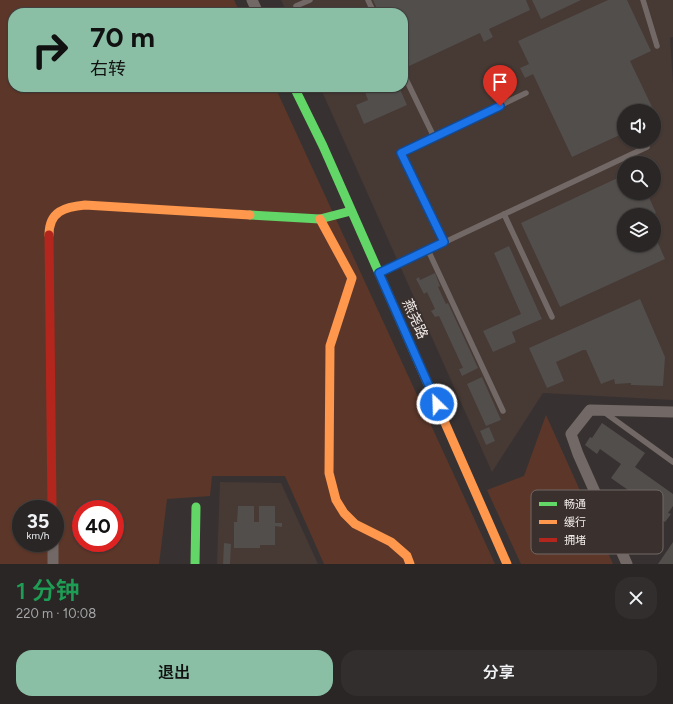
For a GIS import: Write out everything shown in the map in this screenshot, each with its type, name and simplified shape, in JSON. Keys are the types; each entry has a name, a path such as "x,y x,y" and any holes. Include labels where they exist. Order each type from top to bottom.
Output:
{"street":[{"name":"燕尧路","path":"296,92 323,146 507,564"},
{"path":"52,500 49,228 53,216 66,207 85,205 320,219 351,210"},
{"path":"320,219 352,278 330,346 329,473 336,500 344,513 355,524 391,542 407,556 410,564"},
{"path":"594,490 571,434 590,410 673,412"},
{"path":"195,564 196,507"},
{"path":"53,552 53,564"},
{"path":"622,554 626,564"}],"lane":[{"path":"296,6 310,0"},
{"path":"643,0 657,46"},
{"path":"408,83 434,137"},
{"path":"444,242 401,153 526,93"},
{"path":"379,273 645,148"},
{"path":"504,214 552,317"},
{"path":"428,250 502,411"},
{"path":"602,411 673,462"}],"shaded area":[{"path":"0,0 234,0 238,8 8,8 8,92 277,92 495,564 324,564 285,476 212,476 210,496 167,499 159,564 0,564"},
{"path":"281,0 673,0 673,37 670,38 673,83 673,400 543,393 492,472 322,92 408,92 408,8 285,8"},
{"path":"546,415 580,490 531,490 531,554 609,554 613,564 521,564 487,490 524,476"},
{"path":"220,482 281,483 318,564 217,564"}],"building":[{"path":"373,0 526,0 530,10 489,29 493,37 484,42 480,33 408,67 408,8 377,8"},
{"path":"532,0 581,0 541,19"},
{"path":"608,0 627,0 651,51 630,61 651,104 617,104 617,136 572,157 533,74 525,78 520,68 529,64 518,41"},
{"path":"365,92 401,92 407,105 364,124 356,105 368,100"},
{"path":"617,178 617,200 650,200 654,208 617,208 617,252 661,252 661,250 665,259 560,307 521,223"},
{"path":"509,246 542,319 512,332 516,342 493,352 483,331 521,314 494,253"},
{"path":"435,273 440,286 438,287 446,304 448,303 478,368 462,376 459,369 463,368 439,316 435,317 431,311 435,309 427,292 424,294 416,279 419,277 420,280"},
{"path":"640,299 665,357 663,386 631,385 631,383 615,384 614,379 601,384 586,350 583,350 556,362 564,381 547,388 529,348"},
{"path":"482,377 501,420 486,426 467,384"},
{"path":"602,423 645,453 635,467 673,494 673,506 668,513 671,514 665,522 663,521 663,490 628,490 611,478 621,464 600,449 597,454 585,445 590,437 592,438"},
{"path":"489,427 495,441 486,445 480,431"},
{"path":"238,506 254,506 254,522 259,522 259,506 275,506 275,523 282,523 282,527 275,526 275,545 260,545 260,548 234,548 234,522 237,522"},
{"path":"673,542 673,564 658,564"},
{"path":"224,543 231,544 230,564 223,564"}],"traffic: fast":[{"path":"296,92 323,146 420,366"},
{"path":"250,215 320,219 351,211"},
{"path":"195,564 196,507"}],"traffic: slow":[{"path":"49,235 52,220 55,215 65,209 85,205 250,215"},
{"path":"320,219 352,278 330,346 329,473 336,500 344,513 355,524 391,542 407,556 410,564"},
{"path":"420,366 507,564"}],"traffic: jam":[{"path":"49,235 52,500"}],"route":[{"path":"437,404 379,273 444,242 401,153 500,106"}]}
